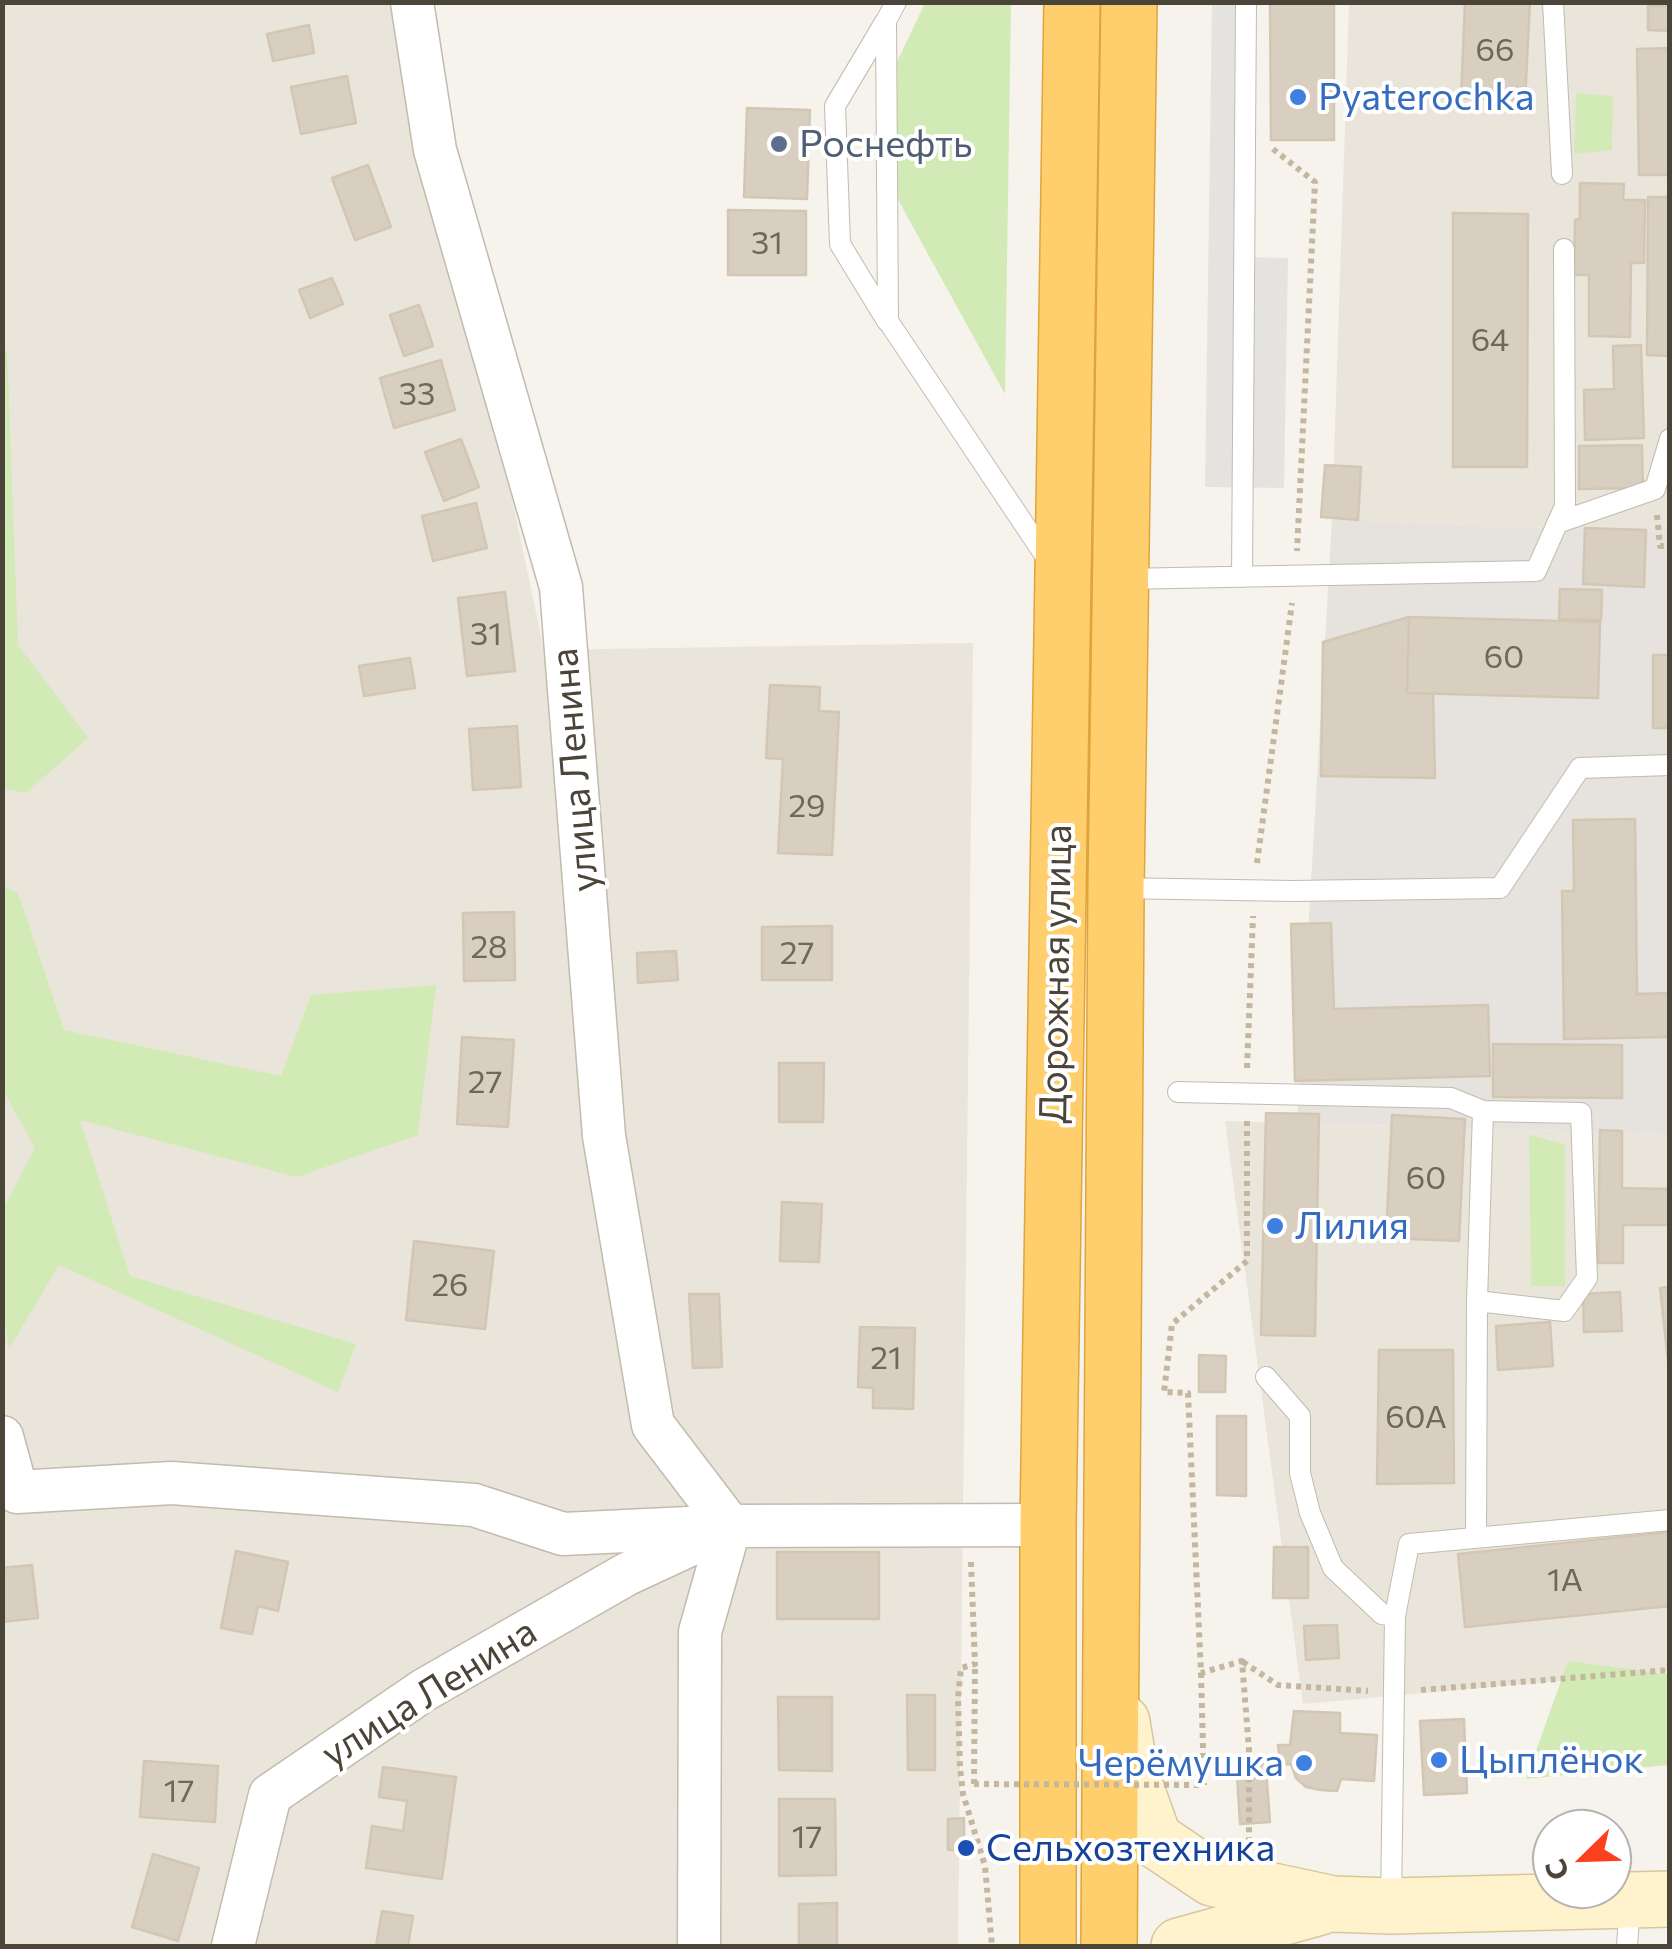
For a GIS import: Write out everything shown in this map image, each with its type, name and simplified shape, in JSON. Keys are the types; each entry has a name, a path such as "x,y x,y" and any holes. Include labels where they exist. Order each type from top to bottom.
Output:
{"highway":[{"name":"Дорожная улица","path":"1048,1946 1048,1525 1072,2"},
{"name":"Дорожная улица","path":"1108,1946 1116,888 1130,2"}],"main road":[{"path":"1111,1655 1130,1772 1154,1839 1212,1878 1333,1904 1642,1915"},
{"path":"1179,1946 1333,1904"}],"street":[{"name":"улица Ленина","path":"412,2 435,150 561,587 604,1136 653,1425 730,1526"},
{"name":"улица Ленина","path":"2,1436 10,1498 172,1482 474,1506 564,1534 730,1526 1048,1525"},
{"name":"улица Ленина","path":"233,1946 270,1794 424,1690 627,1574 730,1526"},
{"path":"699,1946 700,1632 730,1526"}],"lane":[{"path":"1242,577 1246,2"},
{"path":"1553,2 1562,174"},
{"path":"888,322 891,12"},
{"path":"891,12 835,106 840,244 1060,578"},
{"path":"1123,579 1536,571 1565,506 1564,249"},
{"path":"1557,523 1656,489 1670,439"},
{"path":"1116,888 1500,888 1580,768 1670,765"},
{"path":"1178,1092 1451,1098 1483,1111 1581,1113 1587,1278 1564,1310 1477,1301"},
{"path":"1476,1538 1483,1111"},
{"path":"1266,1378 1300,1416 1300,1474 1310,1513 1333,1568 1382,1614 1395,1616"},
{"path":"1391,1906 1395,1616 1409,1544 1670,1520"}],"path":[{"path":"970,1525 974,1784 1204,1785 1201,1673"},
{"path":"1242,1661 1278,1685 1393,1692 1670,1670"},
{"path":"975,1664 961,1668 960,1768 985,1866 992,1946"}],"shaded area":[{"path":"3,3 407,3 544,650 973,643 958,1946 3,1946"},
{"path":"1212,3 1246,3 1244,257 1288,258 1284,488 1205,487"},
{"path":"1349,3 1669,3 1669,532 1332,520"},
{"path":"1332,520 1669,532 1669,1134 1297,1123"},
{"path":"1225,1121 1669,1134 1669,1671 1303,1704"}],"green space":[{"path":"925,3 1011,3 1005,394 896,196 895,66"},
{"path":"1576,93 1613,96 1612,150 1574,154"},
{"path":"7,350 18,645 88,738 26,793 2,788 2,357"},
{"path":"2,886 18,893 64,1030 281,1076 311,995 436,985 418,1135 297,1177 80,1120 130,1276 356,1344 338,1392 59,1265 9,1349 2,1302 3,1210 35,1148 3,1090"},
{"path":"1529,1135 1565,1144 1565,1286 1531,1286"},
{"path":"1568,1661 1669,1674 1669,1765 1526,1779"}],"building":[{"path":"1270,2 1334,2 1334,140 1271,140"},
{"path":"1465,2 1530,2 1525,101 1461,98"},
{"path":"1648,6 1670,6 1670,31 1648,30"},
{"path":"309,25 314,53 273,61 267,34"},
{"path":"1670,48 1670,175 1639,175 1637,49"},
{"path":"347,76 356,123 301,134 291,87"},
{"path":"747,108 810,110 807,199 744,197"},
{"path":"368,165 391,227 355,240 332,178"},
{"path":"1580,183 1624,184 1623,200 1645,200 1644,263 1631,263 1630,337 1589,336 1589,275 1574,275"},
{"path":"1648,197 1670,197 1670,356 1647,355"},
{"path":"728,210 806,211 806,275 728,275"},
{"path":"1453,213 1528,214 1527,467 1453,467"},
{"path":"332,278 343,304 310,318 299,290"},
{"path":"419,305 433,346 404,356 390,315"},
{"path":"1641,345 1644,438 1585,440 1584,390 1614,389 1613,346"},
{"path":"441,360 455,410 394,428 380,378"},
{"path":"461,439 479,487 444,501 425,452"},
{"path":"1642,445 1643,488 1579,489 1579,446"},
{"path":"1325,465 1361,467 1358,520 1321,517"},
{"path":"476,503 487,548 433,561 422,516"},
{"path":"1585,528 1646,530 1644,587 1583,584"},
{"path":"1560,589 1602,590 1601,620 1559,619"},
{"path":"505,592 515,671 467,676 458,598"},
{"path":"1409,617 1407,693 1433,694 1435,778 1321,776 1323,642"},
{"path":"1409,617 1600,622 1598,698 1407,693"},
{"path":"1653,655 1670,655 1670,728 1653,728"},
{"path":"410,658 415,688 364,696 359,666"},
{"path":"770,685 820,687 819,711 839,712 832,855 778,853 783,759 766,758"},
{"path":"517,726 521,787 473,790 469,729"},
{"path":"1635,819 1637,994 1670,993 1670,1037 1564,1039 1562,891 1574,891 1573,820"},
{"path":"514,912 515,980 464,981 463,913"},
{"path":"1331,923 1334,1009 1488,1005 1490,1076 1295,1081 1291,924"},
{"path":"832,926 832,980 762,980 762,927"},
{"path":"676,951 678,980 638,983 637,953"},
{"path":"462,1037 514,1040 508,1127 457,1124"},
{"path":"1493,1044 1622,1045 1622,1098 1493,1097"},
{"path":"779,1063 824,1063 823,1122 779,1122"},
{"path":"1266,1113 1319,1114 1315,1336 1261,1335"},
{"path":"1392,1115 1465,1119 1459,1241 1386,1238"},
{"path":"1600,1130 1622,1131 1622,1188 1670,1189 1670,1225 1623,1225 1623,1263 1598,1263"},
{"path":"782,1202 822,1204 819,1262 780,1261"},
{"path":"414,1241 494,1251 485,1329 406,1320"},
{"path":"1670,1287 1670,1379 1660,1288"},
{"path":"1620,1292 1622,1331 1584,1332 1583,1294"},
{"path":"689,1294 719,1294 722,1367 693,1368"},
{"path":"1550,1322 1553,1366 1498,1370 1496,1326"},
{"path":"860,1327 915,1328 913,1409 873,1408 873,1388 858,1387"},
{"path":"1379,1350 1453,1350 1454,1483 1377,1484"},
{"path":"1199,1355 1226,1356 1225,1392 1199,1392"},
{"path":"1217,1416 1246,1416 1246,1496 1217,1495"},
{"path":"1670,1532 1670,1606 1465,1627 1458,1554"},
{"path":"1274,1547 1308,1547 1308,1598 1273,1598"},
{"path":"236,1551 288,1562 278,1611 258,1606 252,1634 221,1628"},
{"path":"777,1552 879,1552 879,1619 777,1619"},
{"path":"32,1565 38,1618 2,1622 2,1568"},
{"path":"1337,1625 1339,1658 1306,1660 1304,1626"},
{"path":"907,1695 935,1695 935,1770 908,1770"},
{"path":"778,1697 832,1697 832,1771 779,1770"},
{"path":"1294,1711 1340,1713 1340,1733 1377,1735 1374,1781 1341,1779 1337,1791 1320,1790 1306,1787 1296,1778 1291,1764 1280,1765 1278,1745 1290,1745"},
{"path":"1464,1719 1467,1793 1424,1795 1420,1721"},
{"path":"1265,1756 1270,1822 1240,1824 1236,1758"},
{"path":"144,1761 218,1766 215,1822 140,1817"},
{"path":"383,1767 456,1777 442,1879 366,1868 372,1826 403,1831 407,1801 379,1797"},
{"path":"779,1799 835,1799 836,1875 779,1876"},
{"path":"964,1818 964,1850 948,1850 948,1819"},
{"path":"153,1854 199,1868 178,1941 132,1927"},
{"path":"837,1903 837,1946 799,1946 799,1904"},
{"path":"382,1911 413,1916 408,1946 376,1946"}],"place":[{"name":"Pyaterochka","path":"1298,97"},
{"name":"Роснефть","path":"779,144"},
{"name":"Лилия","path":"1275,1226"},
{"name":"Цыплёнок","path":"1439,1760"},
{"name":"Черёмушка","path":"1304,1763"},
{"name":"Сельхозтехника","path":"966,1848"}]}
